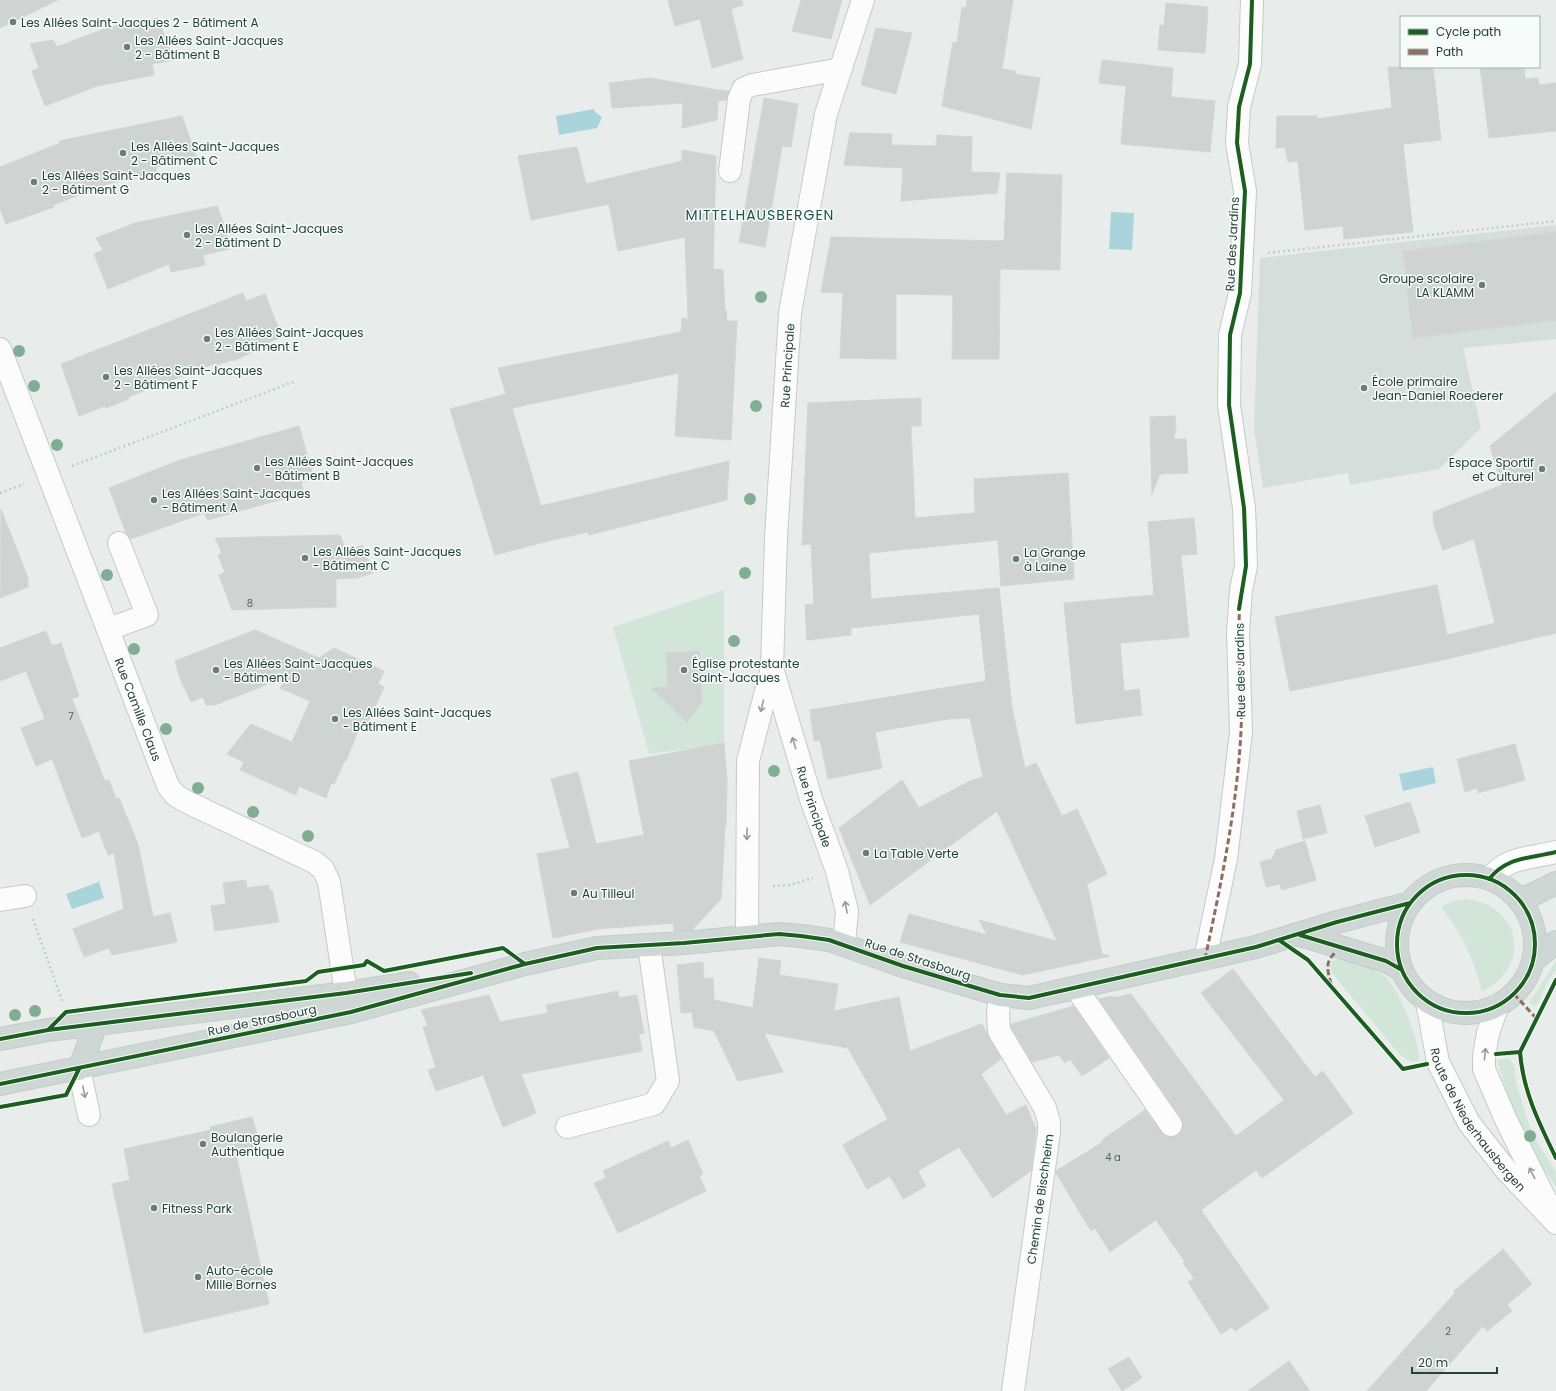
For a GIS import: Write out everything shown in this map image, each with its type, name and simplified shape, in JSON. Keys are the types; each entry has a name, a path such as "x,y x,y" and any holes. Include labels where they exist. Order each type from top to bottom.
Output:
{"main road":[{"path":"1463,874 1489,879 1503,885 1518,898 1531,919 1535,942 1533,961 1522,984 1514,994 1498,1005 1480,1012 1466,1013 1452,1012 1427,1002 1412,988 1402,970 1398,953 1397,938 1401,920 1410,903 1424,888 1443,878 1463,874"},
{"path":"1518,898 1530,896 1556,883"},
{"name":"Rue de Strasbourg","path":"0,1084 351,1012 525,964 597,948 779,934 829,940 903,966 1000,995 1029,998 1205,959 1300,935 1337,922 1410,903"},
{"path":"1300,935 1386,961 1402,970"},
{"path":"1533,961 1556,942"},
{"name":"Rue de Strasbourg","path":"0,1039 48,1030 346,993 525,964"},
{"path":"161,1017 204,1035 207,1042"},
{"path":"79,1069 96,1025"}],"street":[{"name":"Rue Principale","path":"747,937 746,887 748,762 772,668 776,538 790,313 826,114 863,0"},
{"name":"Rue des Jardins","path":"1205,959 1226,859 1238,770 1242,716 1238,632 1239,609 1246,566 1244,508 1229,405 1230,335 1240,293 1245,191 1237,143 1239,107 1250,64 1252,0"},
{"path":"730,171 739,99 743,90 752,84 841,68"},
{"name":"Rue Camille Claus","path":"0,350 50,474 168,786 175,795 314,862 323,869 329,882 346,993"},
{"path":"109,629 147,615 120,543"},
{"name":"Rue Principale","path":"772,668 811,799 836,871 847,910 844,946"},
{"path":"1489,879 1497,869 1510,861 1556,852"},
{"path":"0,900 25,896"},
{"path":"567,1127 654,1104 668,1081 649,945"},
{"path":"1076,988 1171,1125"},
{"name":"Chemin de Bischheim","path":"1000,995 998,1013 1000,1030 1045,1108 1049,1122 1049,1132 1013,1391"},
{"name":"Route de Niederhausbergen","path":"1427,1002 1438,1062 1469,1123 1507,1171 1556,1222"},
{"path":"1498,1005 1488,1033 1484,1056 1484,1069 1506,1120 1556,1222"},
{"path":"79,1069 89,1115"}],"path":[{"path":"1242,255 1275,253 1556,221"},
{"path":"0,493 296,381"},
{"path":"746,887 790,885 836,871"},
{"path":"25,896 66,1012 48,1030"}],"shaded area":[{"name":"École primaire Jean-Daniel Roederer","path":"1556,225 1556,339 1463,348 1481,428 1439,469 1350,485 1348,473 1263,488 1254,428 1260,258"}],"green space":[{"path":"724,590 724,744 649,754 613,627"},
{"path":"1466,899 1485,904 1499,913 1509,924 1514,938 1514,953 1508,968 1498,981 1482,992 1466,947 1455,927 1441,907 1453,901"},
{"path":"1339,959 1370,968 1380,973 1388,980 1399,996 1410,1021 1419,1055 1418,1061 1411,1062 1400,1055 1332,973 1330,966 1333,961"},
{"path":"1556,961 1556,970 1549,979 1538,1003 1534,1006 1529,1003"},
{"path":"1510,1059 1514,1065 1516,1082 1534,1137 1556,1172 1556,1187 1528,1142 1514,1110 1497,1060"}],"water":[{"path":"594,109 595,112 602,117 597,128 559,135 556,116"},
{"path":"1111,212 1134,213 1132,250 1109,249"},
{"path":"1433,767 1436,783 1403,791 1399,774"},
{"path":"99,882 104,898 72,909 66,894"}],"building":[{"name":"Les Allées Saint-Jacques 2 - Bâtiment A","path":"0,0 58,0 0,28"},
{"path":"668,0 742,0 743,5 731,9 743,59 712,68 700,19 675,26"},
{"path":"801,0 842,0 831,39 792,31"},
{"path":"967,0 1013,0 1002,69 1015,71 1015,74 1040,78 1031,129 942,106 953,42 957,43 962,7 966,8"},
{"path":"1166,3 1208,7 1205,53 1158,50 1160,25 1164,26"},
{"path":"158,18 174,60 152,64 154,75 97,86 45,106 32,71 39,68 30,44 53,40 57,47 109,27"},
{"path":"876,28 912,33 896,94 861,85"},
{"path":"1102,60 1173,68 1171,97 1215,101 1210,152 1121,144 1126,86 1099,83"},
{"path":"1388,67 1433,68 1441,140 1403,144 1413,232 1344,239 1343,226 1305,230 1298,161 1288,162 1285,147 1276,148 1277,116 1317,116 1317,119 1392,108"},
{"path":"1480,68 1524,68 1525,79 1538,78 1539,85 1556,83 1556,131 1489,138"},
{"path":"650,78 729,91 726,100 718,101 717,120 682,128 683,103 612,108 609,83"},
{"path":"764,98 798,104 791,147 782,146 765,247 739,242"},
{"path":"182,116 197,158 156,167 157,173 108,184 53,205 54,207 6,224 0,209 0,167 60,143 59,141"},
{"path":"850,133 892,134 891,145 936,146 937,135 972,137 971,172 1000,173 997,193 901,201 903,168 844,165"},
{"path":"577,147 586,184 682,161 682,150 716,156 713,269 723,270 725,311 727,311 726,321 737,321 731,440 675,436 679,373 512,408 541,506 729,461 727,500 589,535 588,532 495,555 450,409 506,394 498,368 681,332 682,318 688,319 685,237 618,251 609,204 531,220 518,156"},
{"path":"1007,173 1062,175 1060,270 1000,269 999,359 952,359 953,295 896,294 896,359 840,358 843,293 821,292 831,237 1004,241"},
{"path":"217,206 226,230 230,249 203,255 205,265 171,272 169,264 108,289 94,254 103,250 96,238 135,223"},
{"name":"Groupe scolaire LA KLAMM","path":"1556,232 1556,320 1413,338 1403,251"},
{"path":"243,293 246,301 265,294 282,337 252,349 253,352 233,361 232,360 217,365 216,363 128,397 129,399 106,408 105,406 79,416 61,364"},
{"path":"1556,392 1556,633 1443,660 1290,691 1275,617 1437,585 1447,635 1495,623 1474,539 1443,550 1434,525 1433,512 1502,485 1490,446"},
{"path":"921,398 921,426 911,426 915,518 975,513 974,479 1068,473 1074,579 1001,586 998,540 869,553 871,599 999,588 1012,708 1025,768 1036,763 1062,816 1077,809 1107,874 1087,884 1102,954 1110,956 1023,975 900,942 909,914 987,935 979,920 1057,941 997,811 870,905 839,828 902,780 919,808 972,780 983,777 970,718 948,719 875,732 882,768 828,779 820,740 814,741 810,710 986,681 979,614 851,628 851,635 807,640 805,605 814,604 811,544 802,545 808,403"},
{"path":"1175,416 1176,431 1173,439 1186,439 1188,473 1160,474 1152,494 1150,417"},
{"path":"299,426 314,479 301,483 304,493 208,520 204,513 131,539 126,533 109,488 180,460"},
{"path":"1,509 28,578 28,587 0,598"},
{"path":"1194,518 1197,554 1181,555 1189,637 1120,643 1124,691 1139,689 1142,715 1076,724 1064,603 1154,595 1148,522"},
{"path":"340,535 346,552 362,545 373,573 357,578 336,579 336,607 232,610 219,575 225,572 218,555 222,553 215,538"},
{"path":"255,630 319,658 334,648 384,671 378,684 384,687 366,726 361,724 346,761 345,760 334,784 331,783 326,798 299,786 296,795 240,770 244,762 227,754 251,724 292,742 310,701 280,688 287,678 272,684 267,682 266,685 215,705 206,705 203,697 191,702 179,676 175,661"},
{"path":"46,631 52,646 61,643 79,696 72,699 105,781 109,780 116,799 119,798 138,844 153,917 170,913 177,942 112,955 109,948 84,957 73,929 124,909 114,853 108,855 99,831 82,838 52,759 36,766 21,728 45,719 26,671 0,681 0,648"},
{"name":"Église protestante Saint-Jacques","path":"699,651 702,702 687,722 651,688 668,687 666,653"},
{"path":"724,743 727,780 726,826 721,899 692,930 674,931 673,923 598,929 553,938 537,854 570,848 551,779 578,772 596,844 644,835 629,761"},
{"path":"1515,744 1525,780 1478,793 1477,788 1465,792 1457,759"},
{"path":"1410,802 1420,832 1375,847 1365,816"},
{"path":"1320,805 1327,833 1303,839 1297,811"},
{"path":"1305,841 1316,880 1282,890 1280,884 1266,887 1260,862 1272,859 1276,850"},
{"path":"246,880 247,888 269,885 269,890 272,890 279,922 215,931 211,906 226,904 223,883"},
{"path":"759,958 781,961 779,975 838,984 834,1011 899,997 910,1051 982,1024 1001,1059 981,1074 1006,1115 1026,1105 1036,1129 1031,1171 993,1198 959,1147 918,1171 926,1186 903,1199 890,1176 867,1189 843,1145 888,1119 848,1048 764,1033 783,1072 738,1081 714,1031 694,1027 692,1012 681,1013 677,965 703,962 704,979 713,978 714,1000 753,1008"},
{"path":"1233,969 1315,1077 1323,1071 1353,1113 1262,1178 1256,1170 1201,1210 1269,1308 1235,1331 1232,1327 1221,1334 1188,1282 1194,1278 1183,1263 1185,1262 1156,1220 1110,1252 1095,1228 1091,1231 1056,1171 1103,1142 1102,1140 1145,1110 1165,1136 1172,1137 1178,1135 1182,1130 1183,1124 1181,1118 1099,999 1131,994 1236,1136 1284,1100 1201,993"},
{"path":"618,991 619,998 637,995 644,1033 639,1034 642,1051 521,1074 536,1113 503,1127 483,1075 436,1091 428,1070 436,1068 423,1027 428,1026 421,1010 489,995 500,1022 548,1013 546,1005"},
{"path":"1074,1006 1109,1058 1082,1076 1070,1059 1065,1063 1059,1055 1032,1062 1011,1027 1011,1024"},
{"path":"252,1117 262,1150 236,1155 269,1304 144,1333 112,1184 130,1180 124,1149 211,1130 210,1127"},
{"path":"688,1140 703,1174 699,1176 706,1191 618,1233 594,1183 606,1178 603,1171 668,1141 671,1148"},
{"path":"1503,1249 1532,1284 1507,1305 1512,1311 1487,1331 1483,1326 1426,1391 1367,1391 1455,1293 1454,1291"},
{"path":"1129,1357 1142,1378 1122,1391 1108,1369"},
{"path":"1289,1361 1310,1391 1248,1391"}],"marked path":[{"path":"1205,959 1228,846 1239,760 1241,731 1239,637 1240,606"},
{"path":"1331,984 1328,964 1329,960 1335,953"},
{"path":"1514,994 1536,1018"}],"cycle path":[{"path":"1239,609 1246,566 1245,534 1244,508 1229,405 1230,335 1240,293 1245,191 1237,143 1239,107 1250,64 1252,0"},
{"path":"1489,879 1496,872 1511,862 1556,852"},
{"path":"1459,875 1473,875 1492,880 1515,895 1530,918 1534,931 1535,944 1534,957 1530,970 1515,993 1492,1008 1473,1013 1459,1013 1440,1008 1417,993 1402,970 1397,951 1397,937 1402,918 1417,895 1440,880 1459,875"},
{"path":"0,1084 351,1012 525,964 597,948 684,943 779,934 801,936 829,940 903,966 1000,995 1029,998 1256,947 1337,922 1410,903"},
{"path":"1300,935 1386,961 1402,970"},
{"path":"1279,940 1308,960 1403,1069 1427,1064"},
{"path":"48,1030 66,1012 306,981 318,972 364,965 367,961 384,971 503,948 525,964"},
{"path":"0,1039 48,1030 346,993 471,973"},
{"path":"1520,1052 1556,980"},
{"path":"1496,1054 1520,1052 1524,1080 1528,1093 1556,1158"},
{"path":"0,1107 66,1095 79,1069"}],"place":[{"name":"Les Allées Saint-Jacques 2 - Bâtiment A","path":"13,22"},
{"name":"Les Allées Saint-Jacques 2 - Bâtiment B","path":"127,47"},
{"name":"Les Allées Saint-Jacques 2 - Bâtiment C","path":"123,153"},
{"name":"Les Allées Saint-Jacques 2 - Bâtiment G","path":"34,182"},
{"name":"Les Allées Saint-Jacques 2 - Bâtiment D","path":"187,235"},
{"name":"Groupe scolaire LA KLAMM","path":"1482,285"},
{"name":"Les Allées Saint-Jacques 2 - Bâtiment E","path":"207,339"},
{"name":"Les Allées Saint-Jacques 2 - Bâtiment F","path":"106,377"},
{"name":"École primaire Jean-Daniel Roederer","path":"1364,388"},
{"name":"Les Allées Saint-Jacques - Bâtiment B","path":"257,468"},
{"name":"Espace Sportif et Culturel","path":"1542,469"},
{"name":"Les Allées Saint-Jacques - Bâtiment A","path":"154,500"},
{"name":"Les Allées Saint-Jacques - Bâtiment C","path":"305,558"},
{"name":"La Grange à Laine","path":"1016,559"},
{"name":"Les Allées Saint-Jacques - Bâtiment D","path":"216,670"},
{"name":"Église protestante Saint-Jacques","path":"684,670"},
{"name":"Les Allées Saint-Jacques - Bâtiment E","path":"335,719"},
{"name":"La Table Verte","path":"866,853"},
{"name":"Au Tilleul","path":"574,893"},
{"name":"Boulangerie Authentique","path":"203,1144"},
{"name":"Fitness Park","path":"154,1208"},
{"name":"Auto-école Mille Bornes","path":"198,1277"}],"district":[{"name":"MITTELHAUSBERGEN","path":"760,215"}]}
